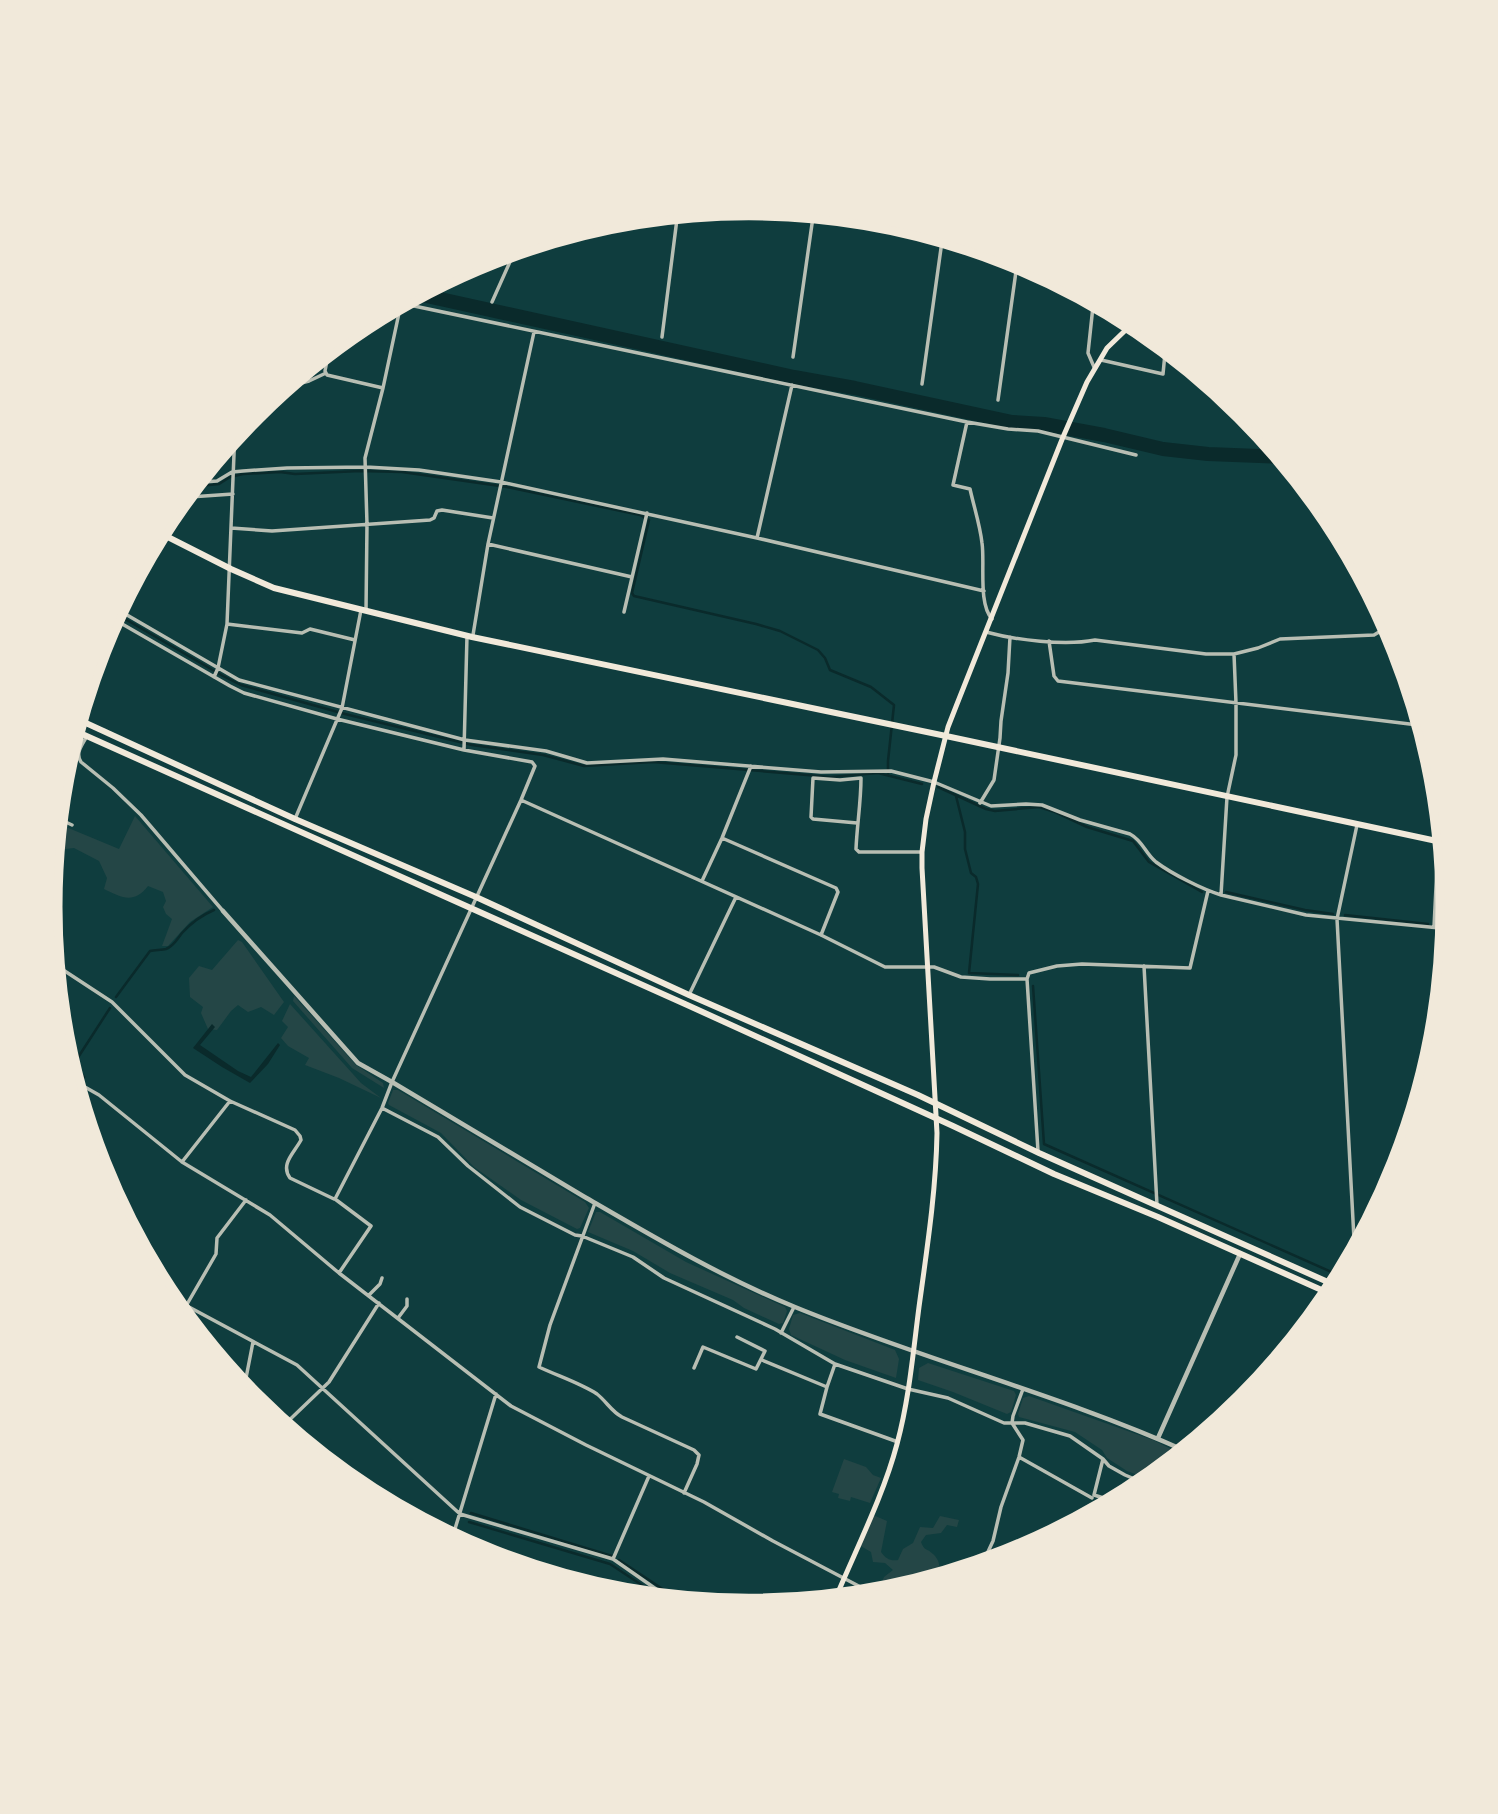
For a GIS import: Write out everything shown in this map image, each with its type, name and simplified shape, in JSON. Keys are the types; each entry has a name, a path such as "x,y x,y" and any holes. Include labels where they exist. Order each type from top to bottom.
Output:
{"main road":[{"path":"838,1592 898,1442 914,1352 936,1172 937,1119 922,868 926,819 934,782 957,704 1063,436 1094,367 1126,328"},
{"path":"166,536 274,588 364,611 470,636 1437,841"},
{"path":"83,722 1329,1283"},
{"path":"80,733 1054,1174 1324,1291"}],"street":[{"path":"793,357 813,219"},
{"path":"662,337 677,220"},
{"path":"922,384 942,243"},
{"path":"492,302 512,258"},
{"path":"998,400 1016,269"},
{"path":"412,303 534,332 967,422 1063,436 1136,455"},
{"path":"1093,307 1088,354 1094,367"},
{"path":"295,818 342,708 364,611 368,524 365,458 400,310"},
{"path":"464,750 470,636 534,332"},
{"path":"1099,360 1163,374 1164,355"},
{"path":"326,373 327,360"},
{"path":"326,373 383,388"},
{"path":"296,384 326,373"},
{"path":"757,538 792,385"},
{"path":"967,422 953,485 970,489 982,543 986,613 992,619"},
{"path":"214,677 227,624 235,445"},
{"path":"204,482 217,481 234,472 287,468 410,469 501,482 647,513 984,591"},
{"path":"193,497 233,494"},
{"path":"231,527 272,531 430,520 434,518 437,510 494,518"},
{"path":"624,612 647,513"},
{"path":"488,544 632,577"},
{"path":"123,613 232,677 465,740 546,751 587,762 663,759 821,772 891,771 950,787 991,806 1042,805 1080,820 1130,834 1144,845 1149,855 1158,863 1208,891 1221,895 1306,915 1440,928"},
{"path":"119,622 244,692 337,719 464,750 532,762 535,766 382,1108 335,1199"},
{"path":"227,624 302,633 310,629 356,640"},
{"path":"986,632 1049,641 1079,643 1095,640 1206,653 1234,653 1258,648 1280,639 1374,635 1381,627"},
{"path":"980,803 994,780 1010,637"},
{"path":"1049,641 1054,676 1058,681 1416,725"},
{"path":"1221,895 1227,797 1236,755 1234,653"},
{"path":"86,736 78,751 81,762 141,815 358,1063 696,1262 794,1307 1158,1438 1178,1448"},
{"path":"702,881 751,766"},
{"path":"850,771 851,779"},
{"path":"857,823 813,820 813,778 861,778 856,849 859,852 922,852"},
{"path":"521,800 821,935 885,967 933,967 961,977 1027,979"},
{"path":"64,822 72,825"},
{"path":"1354,1241 1337,919 1357,825"},
{"path":"722,838 836,888 838,892 821,935"},
{"path":"1434,927 1437,843"},
{"path":"1039,1153 1027,979 1029,973 1057,966 1082,964 1190,968 1208,891"},
{"path":"690,995 736,897"},
{"path":"1144,965 1157,1205"},
{"path":"61,968 112,1002 185,1076 298,1133 301,1140 285,1168 290,1178 335,1199 371,1226 339,1273"},
{"path":"81,1085 99,1095 183,1162 270,1215 339,1273 511,1405 684,1493 862,1588"},
{"path":"183,1162 230,1101"},
{"path":"382,1108 438,1137 468,1166 520,1207 575,1235 633,1257 664,1278 775,1329 835,1364 908,1389 948,1398 997,1420 1025,1423 1070,1436 1109,1466 1136,1480"},
{"path":"246,1200 217,1238 216,1254 186,1306 297,1365 460,1514 613,1559 660,1592"},
{"path":"595,1203 551,1325 540,1367 596,1393 613,1412 622,1417 694,1450 699,1455 697,1464 684,1493"},
{"path":"1158,1438 1240,1254"},
{"path":"369,1295 382,1278"},
{"path":"398,1318 407,1306 407,1299"},
{"path":"288,1422 329,1382 379,1303"},
{"path":"780,1334 794,1307"},
{"path":"694,1368 703,1347 756,1369 765,1351 737,1337"},
{"path":"244,1379 253,1342"},
{"path":"762,1360 827,1387"},
{"path":"835,1364 820,1414 898,1442"},
{"path":"986,1556 993,1541 1023,1440 1012,1423 1023,1389"},
{"path":"454,1532 496,1394"},
{"path":"1019,1457 1092,1498"},
{"path":"1103,1459 1094,1495 1106,1499"},
{"path":"613,1559 649,1476"}],"shaded area":[{"path":"135,816 213,907 190,922 168,946 162,946 172,919 163,907 166,901 163,892 148,886 138,895 127,898 104,889 107,878 99,861 74,848 60,850 63,826 119,849"},
{"path":"238,940 284,1002 274,1015 261,1007 248,1012 238,1005 217,1030 208,1029 201,1013 203,1007 190,997 189,978 199,966 212,970"},
{"path":"294,996 356,1065 383,1083 384,1088 352,1068 293,1001"},
{"path":"290,1004 361,1083 381,1098 305,1065 309,1058 288,1046 281,1038 288,1027 282,1021"},
{"path":"212,1024 215,1027 200,1045 251,1077 278,1043 280,1045 268,1064 250,1083 193,1048"},
{"path":"393,1090 398,1090 585,1202 589,1208 580,1228 577,1229 521,1200 474,1167 441,1133 389,1105"},
{"path":"596,1212 686,1262 785,1307 787,1311 783,1323 779,1324 744,1308 733,1300 670,1273 633,1251 588,1232"},
{"path":"800,1313 895,1350 899,1359 896,1378 845,1360 791,1335 789,1329 793,1315"},
{"path":"928,1363 1014,1391 1016,1395 1011,1412 1007,1414 918,1380 919,1368"},
{"path":"1029,1396 1153,1440 1175,1451 1141,1476 1107,1458 1102,1450 1075,1432 1019,1417 1023,1398"},
{"path":"844,1459 866,1467 873,1475 881,1478 870,1503 851,1497 850,1501 838,1498 839,1494 832,1492"},
{"path":"873,1515 887,1521 881,1552 886,1558 893,1560 898,1560 903,1549 913,1543 920,1527 933,1528 940,1516 959,1520 957,1527 947,1525 941,1533 926,1535 921,1542 939,1564 939,1572 928,1575 880,1586 884,1577 893,1570 885,1563 873,1562 871,1552 859,1545"}],"waterway":[{"path":"426,296 1012,422 1044,424 1163,449 1273,457"},
{"path":"201,486 219,484 230,477 243,474 402,472 507,487 640,515 649,520 632,593 634,596 780,631 818,650 830,670 871,687 894,705 888,775"},
{"path":"122,617 241,685 472,745 543,755 584,766 653,762 831,777 878,773 922,784"},
{"path":"938,787 986,809 995,811 1039,807 1087,827 1133,841 1149,862 1202,892"},
{"path":"956,796 965,832 965,849 971,873 978,884 969,973 1018,975"},
{"path":"1226,892 1333,914"},
{"path":"116,997 150,951 169,948 193,923 214,910"},
{"path":"1345,915 1428,924"},
{"path":"1033,986 1044,1144 1335,1274"},
{"path":"76,1065 77,1059 110,1008"},
{"path":"77,1067 84,1077 82,1080"},
{"path":"471,1513 612,1556"},
{"path":"469,1522 610,1564 650,1591"},
{"path":"619,1560 669,1593"}]}
